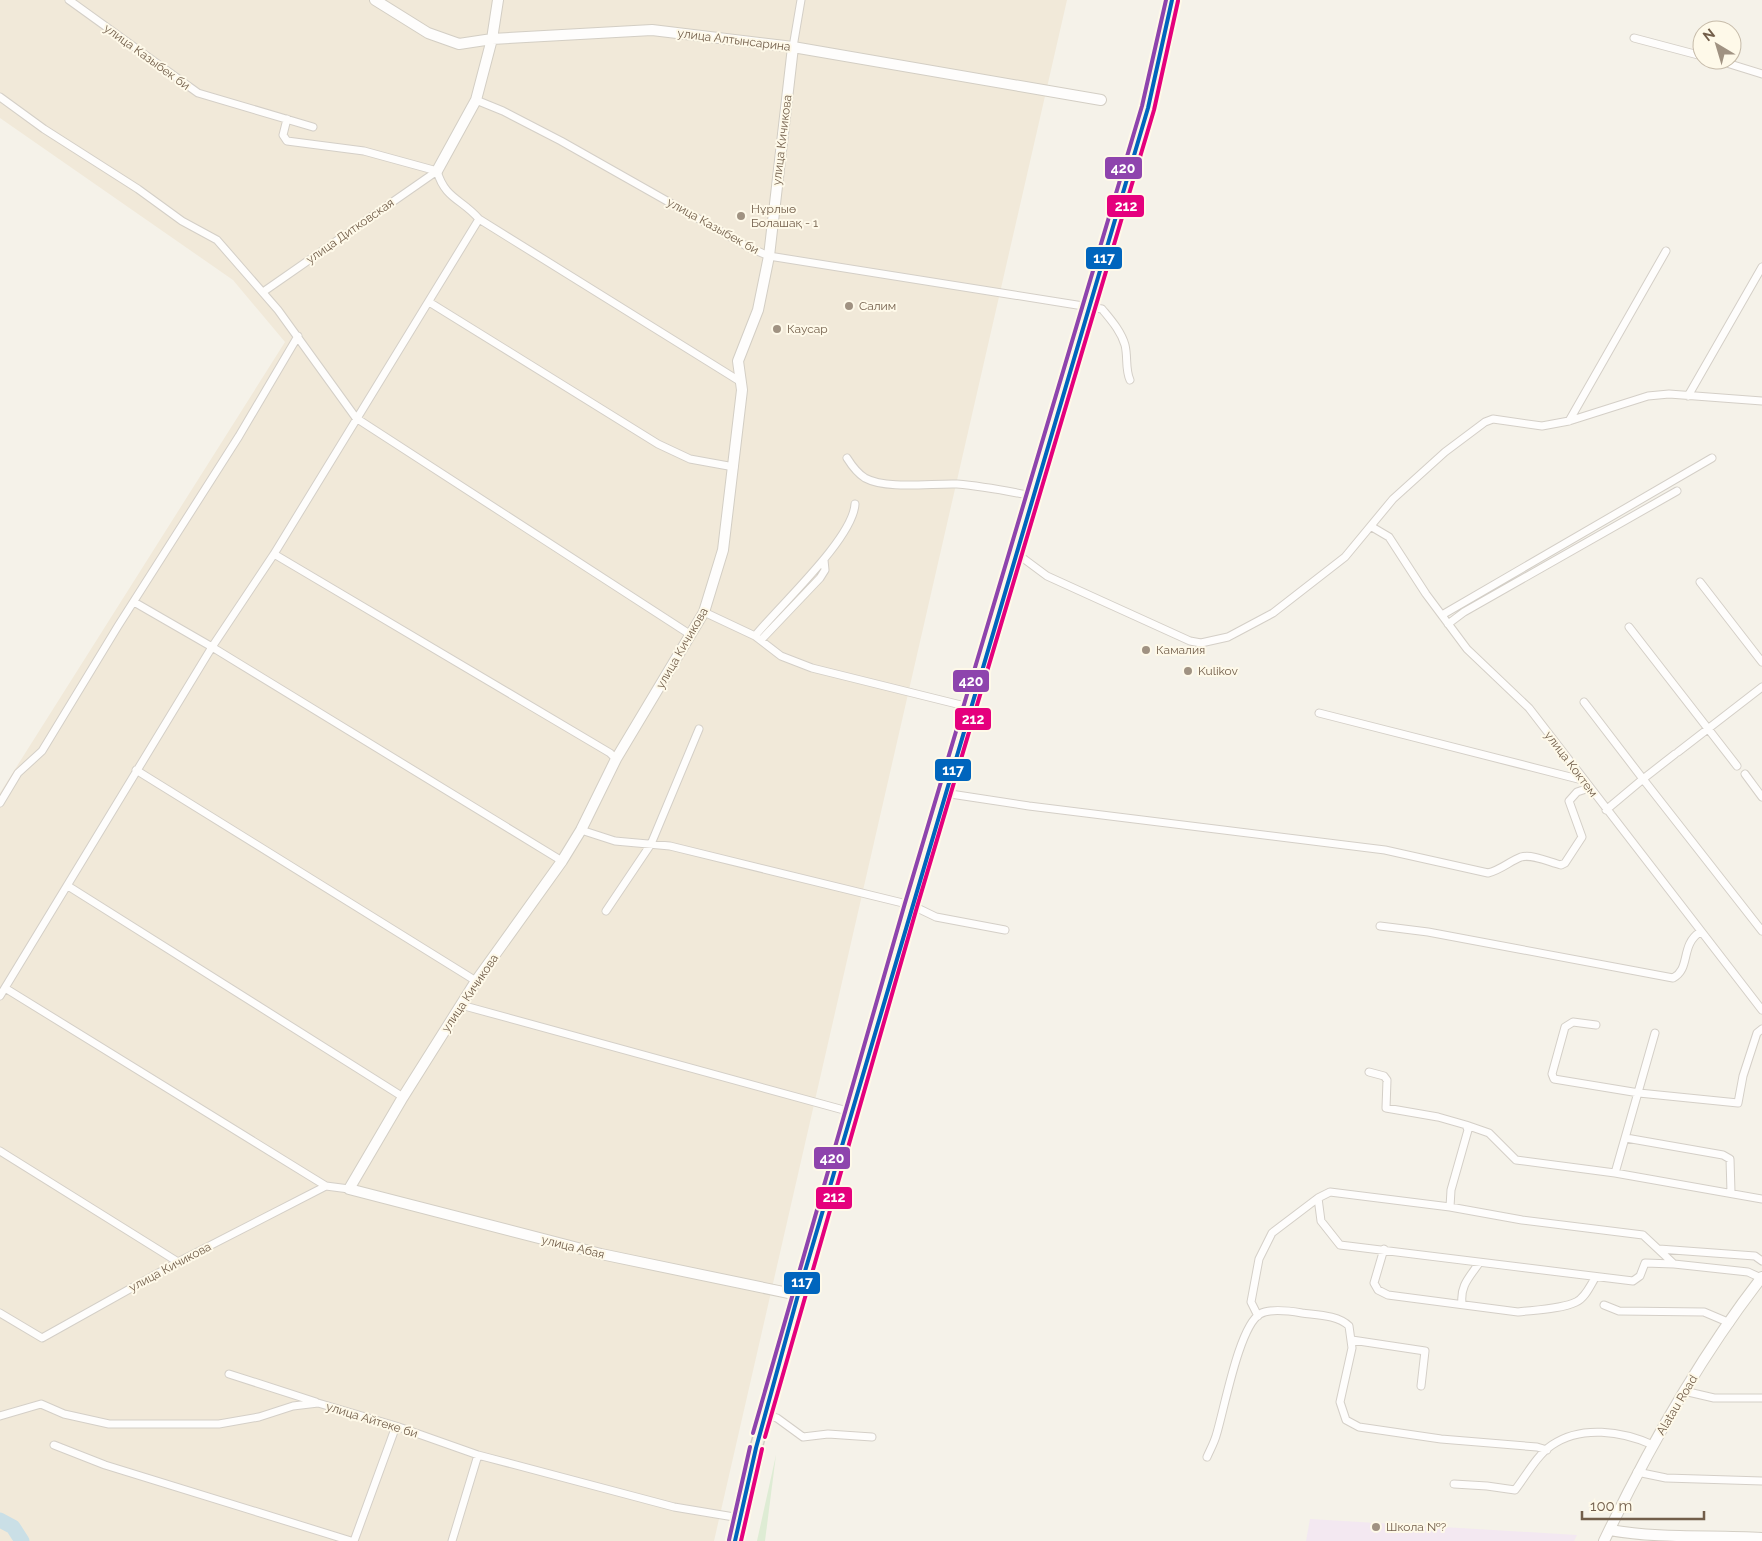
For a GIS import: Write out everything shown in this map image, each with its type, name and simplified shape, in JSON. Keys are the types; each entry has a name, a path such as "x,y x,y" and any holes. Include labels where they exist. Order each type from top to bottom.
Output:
{"main road":[{"path":"736,1541 765,1414 798,1295 969,707 1148,108 1172,0"}],"street":[{"name":"улица Казыбек би","path":"69,0 198,93 313,127"},
{"name":"улица Алтынсарина","path":"375,0 428,33 459,44 492,39 652,30 793,47 1101,100"},
{"path":"498,0 492,39 476,100 437,171 444,190 467,205 479,219 742,382"},
{"name":"улица Кичикова","path":"349,1189 403,1097 476,981 562,861 581,830 616,759 704,612 723,550 734,467 742,382 738,367 739,356 758,310 769,256 793,47 801,0"},
{"path":"1634,38 1692,53"},
{"path":"1742,68 1762,74"},
{"path":"0,97 44,129 138,189 182,221 218,240 298,336 356,418 691,635"},
{"name":"улица Казыбек би","path":"476,100 503,111 561,141 750,248 769,256 1090,306"},
{"path":"287,119 284,135 287,141 364,151 437,171"},
{"name":"улица Дитковская","path":"263,292 437,171"},
{"path":"0,996 68,886 136,770 212,647 274,554 479,219"},
{"path":"1568,421 1666,251"},
{"path":"1688,396 1762,267"},
{"path":"429,302 658,444 690,459 734,467"},
{"path":"1090,306 1102,309 1117,327 1125,346 1127,372 1130,380"},
{"path":"0,803 18,773 42,752 249,420 298,336"},
{"path":"1016,553 1047,576 1190,641 1202,643 1228,637 1273,613 1345,556 1372,527 1393,499 1445,452 1485,422 1493,419 1542,426 1568,421 1648,396 1669,394 1762,401"},
{"path":"847,458 854,469 865,478 873,481 900,485 972,486 1033,496"},
{"path":"1442,615 1712,458"},
{"path":"1448,624 1464,612 1677,491"},
{"path":"758,638 824,560 853,515 855,504"},
{"name":"улица Коктем","path":"1372,527 1389,537 1467,649 1528,708 1762,1010"},
{"path":"274,554 610,753 616,759"},
{"path":"1700,582 1762,662"},
{"path":"134,602 212,647 562,861"},
{"path":"704,612 758,638 781,656 812,668 969,707"},
{"path":"1629,627 1737,766"},
{"path":"1606,810 1708,727 1762,687"},
{"path":"1584,702 1762,931"},
{"path":"1319,714 1582,780"},
{"path":"606,910 651,844 699,729"},
{"path":"136,770 476,981"},
{"path":"1745,774 1762,797"},
{"path":"944,793 1029,806 1385,850 1488,873 1528,856 1561,865 1565,863 1582,837 1569,801 1577,792 1589,788"},
{"path":"581,830 615,840 670,846 911,905 936,917 1005,930"},
{"path":"68,886 403,1097"},
{"path":"1380,926 1438,934 1673,978 1682,971 1689,942 1700,932"},
{"path":"5,988 326,1186 349,1189"},
{"path":"462,1005 851,1112"},
{"path":"1596,1025 1573,1022 1565,1027 1552,1076 1557,1080 1639,1093 1738,1103 1743,1076 1757,1033 1762,1029"},
{"path":"1615,1173 1655,1033"},
{"path":"1369,1072 1384,1076 1388,1080 1386,1108 1438,1117 1488,1133 1516,1160 1615,1173 1762,1199"},
{"path":"1450,1207 1451,1190 1468,1130 1466,1125"},
{"path":"1626,1138 1723,1155 1730,1159 1731,1192"},
{"path":"0,1151 178,1262"},
{"name":"улица Кичикова","path":"0,1314 42,1338 178,1262 326,1186"},
{"name":"улица Абая","path":"349,1189 600,1254 798,1295"},
{"path":"1258,1316 1251,1302 1259,1260 1272,1233 1318,1198 1330,1192 1450,1207 1522,1220 1643,1235 1674,1264"},
{"path":"1318,1198 1321,1221 1340,1245 1384,1249 1595,1278 1633,1281 1640,1276 1646,1263 1748,1272 1762,1278"},
{"path":"1384,1249 1374,1283 1378,1290 1388,1295 1462,1303 1518,1312 1539,1310 1576,1302 1585,1295 1595,1278"},
{"path":"1658,1249 1755,1256 1762,1261"},
{"path":"1462,1303 1461,1292 1465,1282 1479,1262"},
{"name":"Alatau Road","path":"1604,1541 1637,1472 1684,1391 1762,1278"},
{"path":"1604,1306 1619,1312 1704,1312 1730,1323"},
{"path":"1208,1457 1216,1436 1241,1345 1252,1320 1270,1311 1297,1312 1343,1320 1349,1326 1352,1340 1340,1402 1346,1420 1359,1428 1547,1450"},
{"path":"1352,1340 1425,1351 1421,1386"},
{"path":"229,1374 318,1403"},
{"path":"1684,1391 1714,1398 1762,1398"},
{"name":"улица Айтеке би","path":"0,1416 41,1404 64,1414 109,1424 219,1424 259,1417 293,1406 318,1403 396,1426 478,1455 674,1506 740,1518"},
{"path":"765,1414 777,1418 803,1437 828,1434 872,1437"},
{"path":"54,1445 105,1465 352,1541 396,1426"},
{"path":"1454,1484 1515,1490 1547,1450 1575,1433 1613,1434 1635,1437 1653,1445"},
{"path":"452,1541 478,1455"},
{"path":"1637,1472 1666,1478 1762,1481"},
{"path":"1610,1530 1633,1534 1681,1537 1762,1538"}],"shaded area":[{"path":"0,0 1067,0 714,1541 0,1541 0,793 285,342 233,280 0,118"},
{"name":"Школа №?","path":"1310,1519 1577,1535 1574,1541 1306,1541"}],"green space":[{"path":"776,1455 765,1541 757,1541"}],"waterway":[{"path":"0,1520 13,1527 22,1541"}],"transit line":[{"name":"420","path":"753,1433 905,903 1142,106 1166,0"},
{"name":"117","path":"735,1541 756,1448 798,1295 1148,108 1172,0"},
{"name":"212","path":"765,1437 917,907 1154,110 1178,1"},
{"name":"420","path":"729,1540 750,1447"},
{"name":"212","path":"741,1541 762,1449"}],"place":[{"name":"Нұрлыө Болашақ - 1","path":"741,216"},
{"name":"Салим","path":"849,306"},
{"name":"Каусар","path":"777,329"},
{"name":"Камалия","path":"1146,650"},
{"name":"Kulikov","path":"1188,671"},
{"name":"Школа №?","path":"1376,1527"}]}
